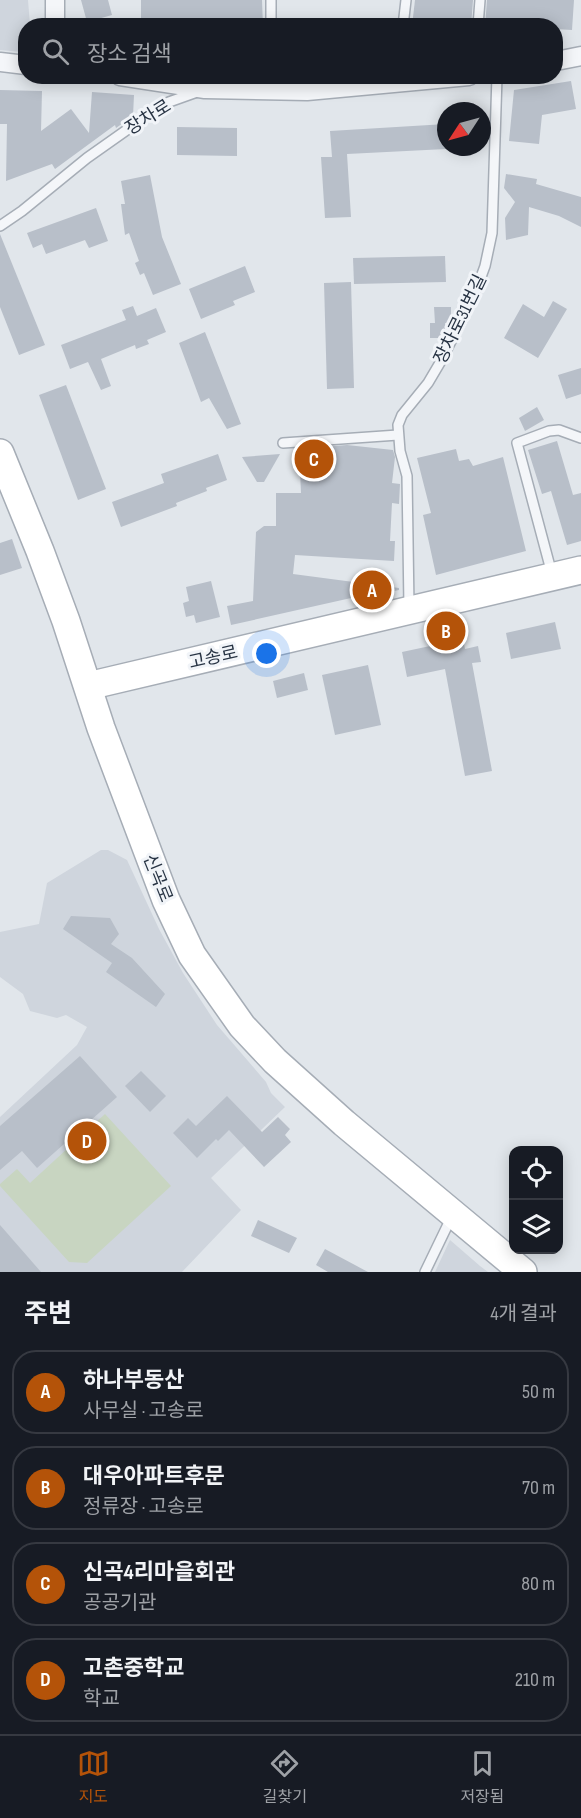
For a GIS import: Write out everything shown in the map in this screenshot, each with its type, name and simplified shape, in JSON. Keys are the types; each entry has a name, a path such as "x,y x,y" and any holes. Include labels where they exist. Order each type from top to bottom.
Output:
{"street":[{"path":"55,0 55,18"},
{"path":"563,59 581,56"},
{"path":"0,62 18,64"},
{"path":"172,84 205,89"},
{"name":"장차로","path":"205,89 262,84"},
{"name":"장차로","path":"284,84 341,89 373,84"},
{"name":"신곡로","path":"0,453 40,551 88,686 100,728 166,900 192,955 242,1026 307,1091 523,1272"},
{"name":"고송로","path":"88,686 581,570"}],"lane":[{"path":"271,0 271,18"},
{"path":"405,18 406,0"},
{"path":"479,18 480,0"},
{"name":"장차로31번길","path":"398,435 398,425 402,415 441,361 470,304 486,266 492,233 497,84"},
{"name":"장차로","path":"0,226 87,158 155,110 169,102 205,89"},
{"path":"552,576 517,443 549,431 559,430 581,438"},
{"path":"283,442 398,435 407,476 409,611"},
{"path":"425,1272 453,1214"}],"shaded area":[{"path":"0,0 28,0 29,18 18,18 18,52 0,50"},
{"path":"101,850 108,850 127,860 159,929 183,973 217,1025 266,1082 271,1093 285,1107 211,1178 241,1210 182,1272 0,1272 0,1117 77,1045 87,1027 66,1015 57,1018 30,1011 23,994 0,977 0,932 39,924 47,883"},
{"path":"450,1240 480,1266 488,1272 435,1272"}],"green space":[{"path":"105,1114 171,1186 87,1263 69,1262 0,1184 17,1169 30,1183"}],"building":[{"path":"81,0 108,0 112,15 86,18"},
{"path":"141,0 262,0 263,18 141,18"},
{"path":"415,0 473,0 472,18 413,18"},
{"path":"487,0 574,0 572,30 563,29 563,18 486,18"},
{"path":"571,81 576,109 542,115 539,144 509,141 514,90"},
{"path":"0,90 42,91 41,131 71,109 89,133 92,92 134,95 133,116 116,128 115,125 55,169 52,164 6,181 7,124 0,124"},
{"path":"437,125 437,149 347,154 351,217 325,218 321,157 332,157 330,131"},
{"path":"177,127 237,128 237,156 177,155"},
{"path":"506,174 537,179 536,184 581,197 581,227 559,216 529,207 528,235 506,240 505,218 515,202 504,188"},
{"path":"150,175 162,237 181,284 153,295 144,273 140,275 135,263 139,261 129,233 125,235 121,204 125,204 121,181"},
{"path":"96,208 108,241 89,248 85,240 46,254 42,244 33,248 27,233"},
{"path":"0,234 45,345 19,355 0,307"},
{"path":"445,256 446,282 354,284 353,258"},
{"path":"245,266 255,292 233,301 235,305 201,319 189,289"},
{"path":"351,282 354,388 327,389 324,283"},
{"path":"553,301 567,309 538,358 504,338 523,304 544,317"},
{"path":"133,306 137,316 156,308 166,332 147,340 149,344 136,349 135,345 101,359 111,386 101,390 88,362 70,369 61,345 126,320 122,310"},
{"path":"434,307 451,307 451,323 435,323"},
{"path":"430,323 445,323 445,338 430,338"},
{"path":"205,332 241,424 227,429 209,398 201,402 179,343"},
{"path":"581,368 581,394 566,399 558,375"},
{"path":"66,385 106,489 78,500 39,395"},
{"path":"537,407 544,420 525,431 519,418"},
{"path":"557,441 573,495 581,493 581,541 567,545 551,491 542,494 528,450"},
{"path":"347,445 393,450 395,457 392,483 400,484 399,504 392,503 390,541 395,541 394,561 295,555 293,574 399,588 399,590 361,598 360,596 231,625 227,606 253,601 256,532 264,526 276,526 276,493 301,493 299,449"},
{"path":"456,449 459,461 469,459 473,466 503,457 526,551 436,575 423,515 431,513 417,458"},
{"path":"218,454 227,480 206,488 207,491 176,503 177,506 121,527 112,502 164,483 161,474"},
{"path":"280,454 264,482 257,482 242,457"},
{"path":"12,539 22,568 0,575 0,543"},
{"path":"211,581 220,617 196,623 194,615 186,617 183,603 189,601 186,587"},
{"path":"555,622 561,649 511,659 506,633"},
{"path":"463,639 465,649 478,646 481,662 472,663 492,771 465,776 445,669 407,677 402,652"},
{"path":"368,665 381,725 335,735 322,675"},
{"path":"304,673 308,690 277,698 273,681"},
{"path":"71,916 110,918 119,934 111,944 132,958 165,994 156,1007 106,972 112,963 63,929"},
{"path":"80,1056 117,1097 37,1168 22,1151 0,1170 0,1126"},
{"path":"141,1071 166,1096 150,1112 125,1086"},
{"path":"227,1096 262,1132 278,1117 290,1129 285,1135 291,1142 264,1167 229,1130 197,1158 173,1133 188,1118 196,1126"},
{"path":"258,1220 297,1238 289,1253 251,1236"},
{"path":"0,1225 41,1272 0,1272"},
{"path":"325,1249 368,1272 328,1272 316,1265"}],"place":[{"name":"신곡4리마을회관","path":"314,459"},
{"name":"하나부동산","path":"372,590"},
{"name":"대우아파트후문","path":"446,631"},
{"name":"고촌중학교","path":"87,1141"}]}
